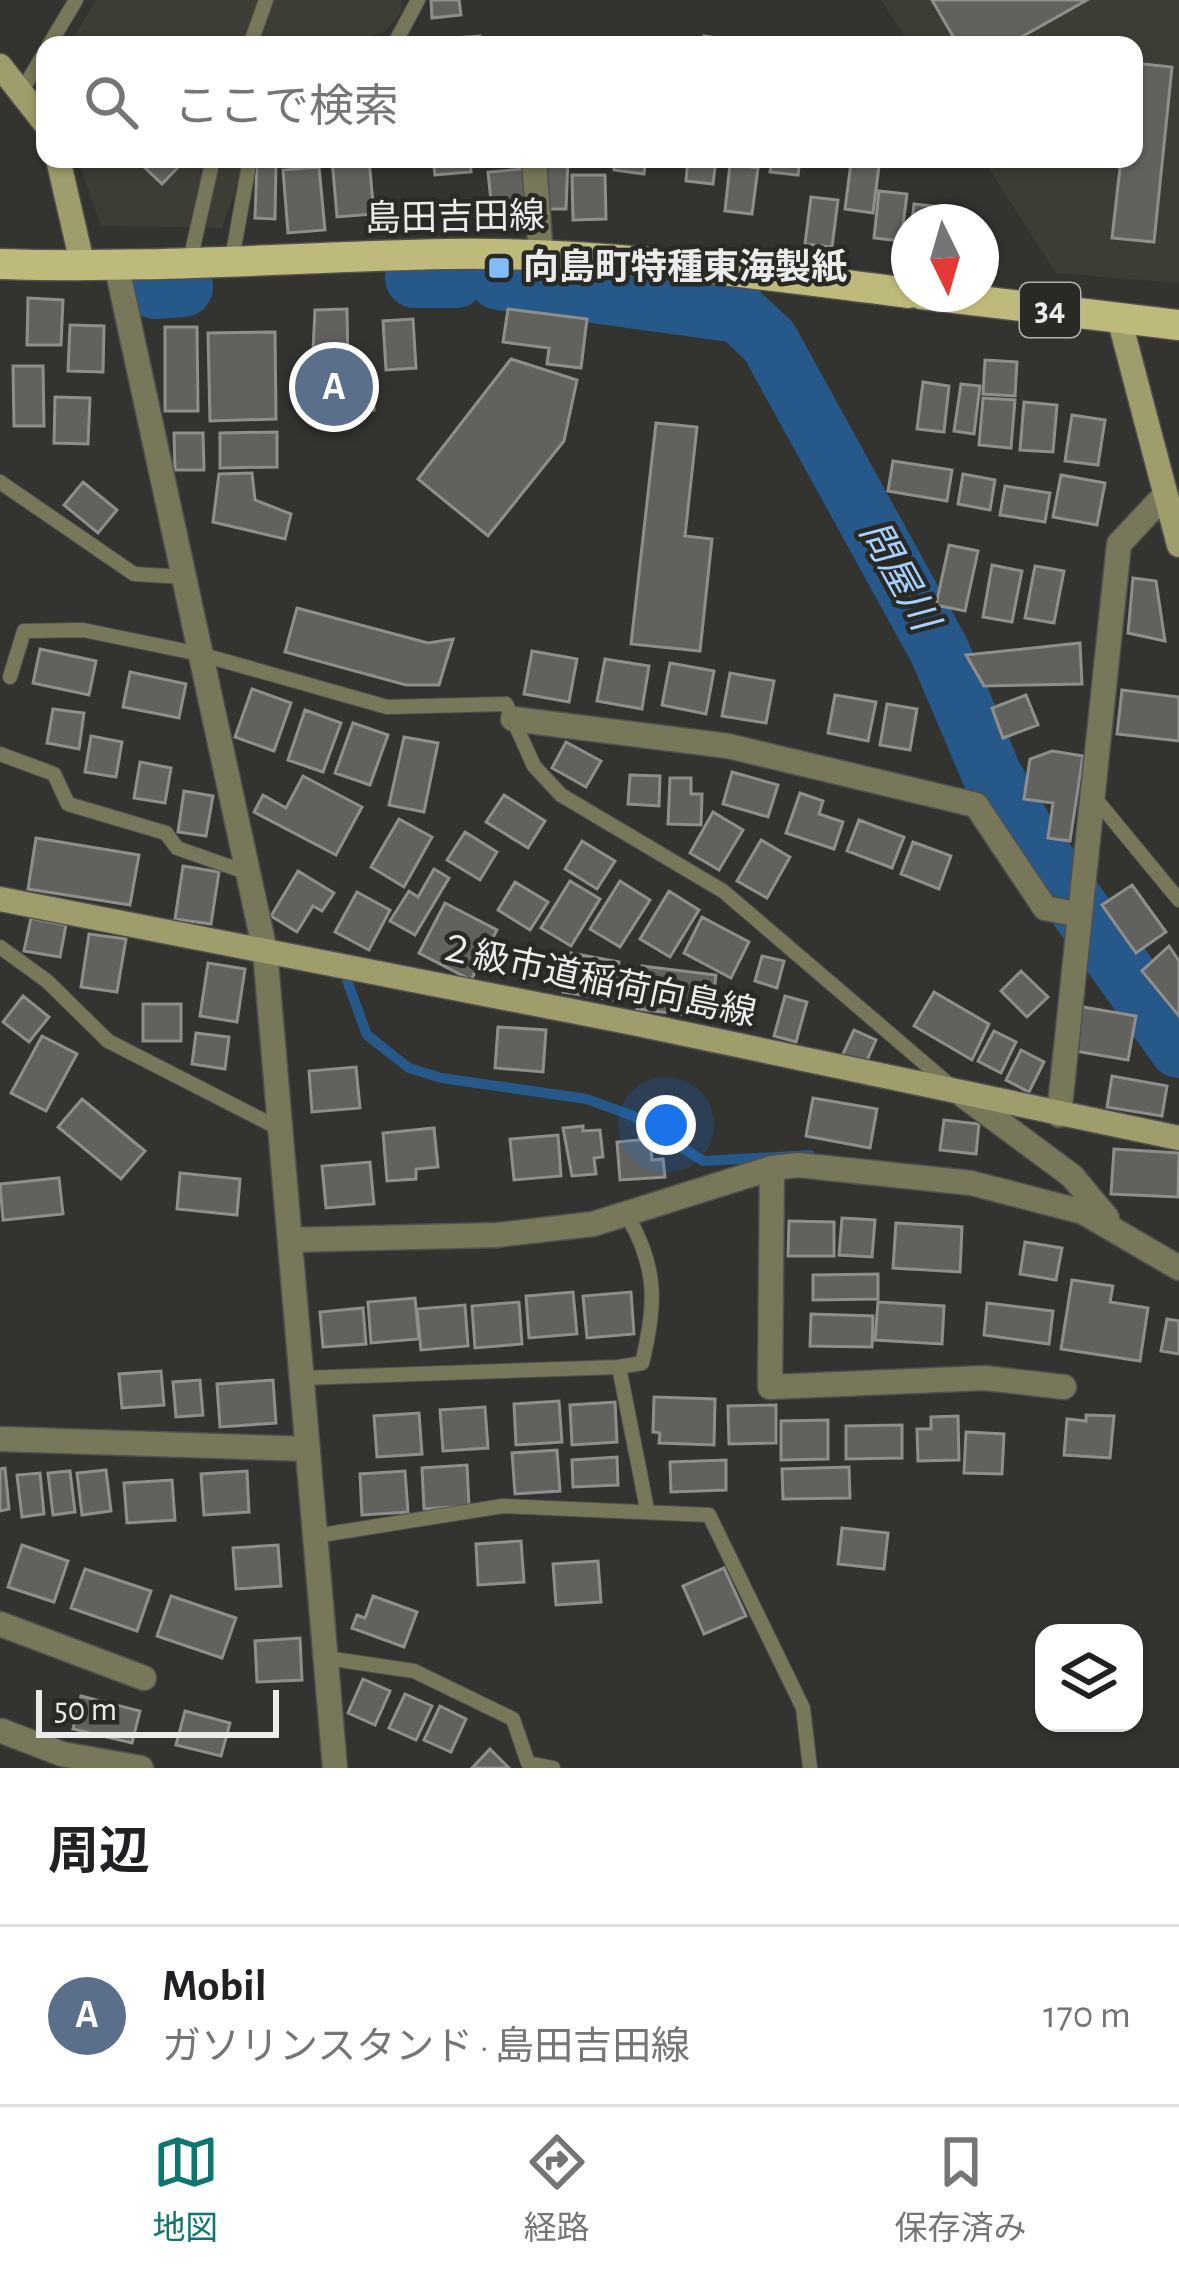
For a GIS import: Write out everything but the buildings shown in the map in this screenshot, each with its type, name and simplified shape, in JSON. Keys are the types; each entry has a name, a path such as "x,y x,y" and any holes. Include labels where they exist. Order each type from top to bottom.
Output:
{"main road":[{"name":"島田吉田線","path":"0,264 117,268 448,254 541,256 891,290"},
{"name":"34","path":"999,303 1179,325"}],"street":[{"path":"0,66 36,109"},
{"path":"60,168 83,267"},
{"path":"535,168 541,256"},
{"path":"117,268 265,951 335,1768"},
{"path":"1119,318 1171,498 1179,544"},
{"path":"1059,1115 1119,544 1171,498"},
{"path":"513,719 728,746 976,805 1045,908 1080,915"},
{"name":"２級市道稲荷向島線","path":"0,899 633,1023 1179,1138"},
{"path":"964,1096 1072,1176 1120,1234"},
{"path":"290,1240 497,1235 628,1217 772,1168 798,1165 971,1184 1083,1212 1179,1268"},
{"path":"772,1168 770,1387 985,1378 1064,1387"},
{"path":"0,1439 308,1449"},
{"path":"0,1624 144,1678"},
{"path":"2,1732 62,1754 141,1768"}],"lane":[{"path":"55,36 76,0"},
{"path":"253,36 266,0"},
{"path":"399,36 418,0"},
{"path":"22,91 36,67"},
{"path":"189,265 211,168"},
{"path":"231,264 248,168"},
{"path":"0,482 134,574 184,578"},
{"path":"10,677 24,631 83,630 200,654 387,707 506,704 534,766 562,795 722,891 964,1096"},
{"path":"0,754 54,774 68,804 166,832 177,848 248,873"},
{"path":"1093,795 1179,900"},
{"path":"0,947 47,981 108,1041 280,1129"},
{"path":"302,1378 642,1363 655,1297 653,1271 628,1217"},
{"path":"619,1367 647,1509"},
{"path":"315,1536 503,1506 709,1515 803,1708 810,1768"},
{"path":"326,1658 414,1671 513,1719 528,1763 553,1768"}],"shaded area":[{"path":"96,0 402,0 402,11 386,31 372,36 74,36"},
{"path":"881,0 1179,0 1179,283 1056,273 989,168 1143,168 1143,36 904,36"},
{"path":"81,168 243,168 222,228 101,226"}],"waterway":[{"name":"問屋川","path":"415,278 456,278"},
{"name":"問屋川","path":"499,280 739,313 769,341 939,650 992,775 1027,836 1179,1048"},
{"name":"問屋川","path":"155,289 183,287"},
{"path":"345,975 367,1035 409,1068 441,1078 587,1099 633,1116 703,1161 810,1155"}],"place":[{"name":"向島町特種東海製紙","path":"499,268"},
{"name":"Mobil","path":"334,387"}]}
